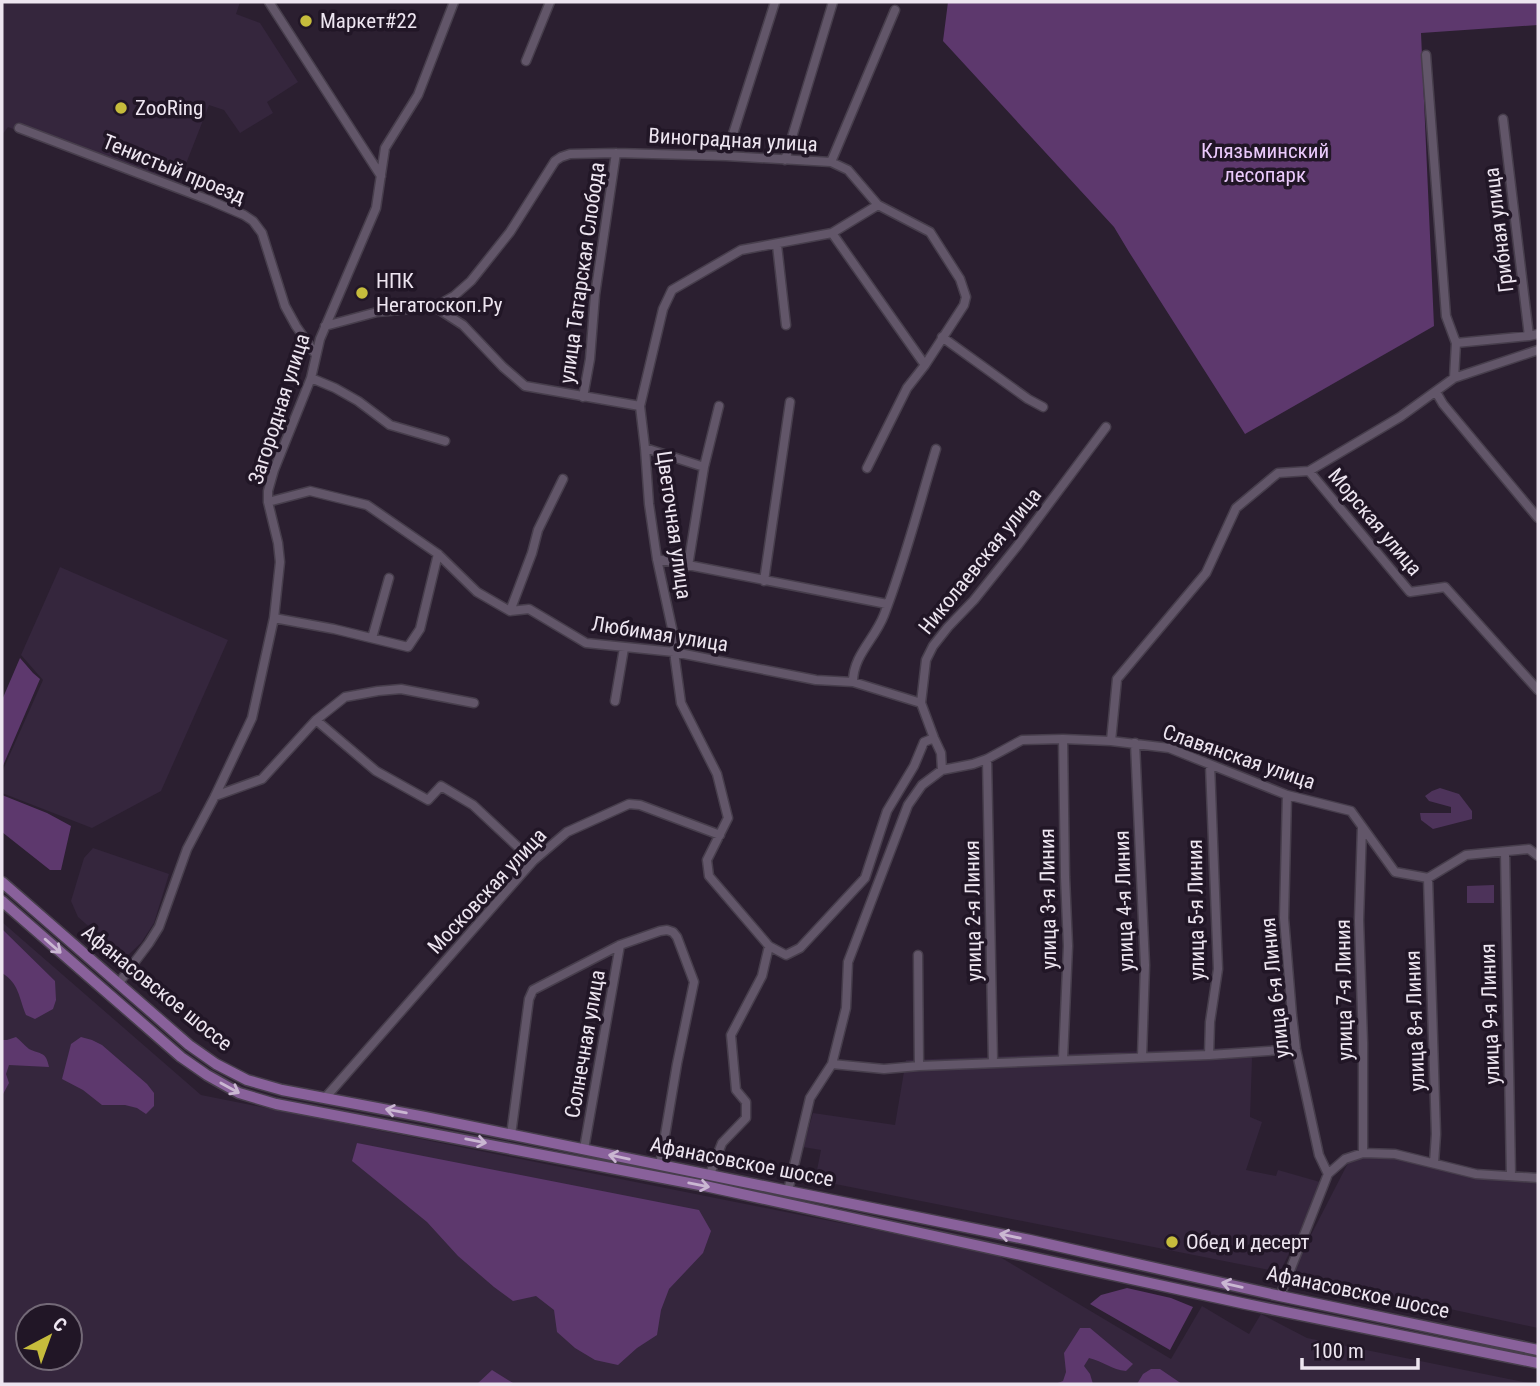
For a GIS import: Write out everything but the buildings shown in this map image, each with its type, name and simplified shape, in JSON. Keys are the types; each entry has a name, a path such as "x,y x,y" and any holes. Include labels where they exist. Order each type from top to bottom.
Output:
{"main road":[{"name":"Афанасовское шоссе","path":"2,882 189,1045 216,1064 247,1080 282,1090 1043,1243 1280,1296 1538,1349"},
{"name":"Афанасовское шоссе","path":"2,901 181,1057 239,1093 276,1104 705,1186 1246,1304 1538,1363"}],"street":[{"path":"269,2 381,176"},
{"name":"Загородная улица","path":"118,985 159,927 187,849 253,718 274,618 280,562 268,491 312,378 320,339 376,208 385,148 418,95 454,2"},
{"path":"526,61 550,2"},
{"path":"726,156 775,2"},
{"path":"785,160 834,2"},
{"path":"831,162 895,10"},
{"path":"1426,55 1446,316 1456,343 1454,378"},
{"name":"Грибная улица","path":"1503,119 1534,335"},
{"name":"Тенистый проезд","path":"19,128 209,200 253,220 262,233 285,306 316,355"},
{"name":"Виноградная улица","path":"435,307 454,296 471,281 510,232 555,161 570,153 726,156 831,162 848,170 878,205 930,232 960,279 966,297 964,305 907,388 867,468"},
{"name":"улица Татарская Слобода","path":"583,397 616,153"},
{"path":"325,326 377,312 435,307 463,325 525,386 640,406 663,309 672,290 741,250 832,233 878,205"},
{"path":"832,233 925,365"},
{"path":"777,245 786,325"},
{"path":"1456,343 1534,335"},
{"path":"942,338 1043,407"},
{"path":"1111,741 1117,680 1206,573 1236,508 1278,473 1309,471 1400,417 1454,378 1538,350"},
{"path":"312,378 358,401 390,425 445,441"},
{"path":"1436,392 1443,404 1538,518"},
{"path":"764,581 790,402"},
{"name":"Цветочная улица","path":"640,406 649,503 657,559 675,642 681,703 717,774 728,818 707,860 709,876 769,946"},
{"path":"688,566 704,467 719,406"},
{"name":"Николаевская улица","path":"942,770 942,752 921,703 926,660 933,646 1018,545 1106,428"},
{"path":"645,448 704,467"},
{"path":"853,682 853,670 883,618 902,565 936,449"},
{"name":"Морская улица","path":"1309,471 1410,592 1445,587 1538,690"},
{"path":"510,611 538,530 563,479"},
{"name":"Любимая улица","path":"268,502 310,491 367,505 438,554 477,593 510,611 529,609 586,643 674,652 816,680 853,682 921,703"},
{"path":"274,618 408,647 420,629 438,554"},
{"path":"657,559 887,604"},
{"path":"372,638 389,578"},
{"path":"615,701 624,648"},
{"path":"215,796 262,779 316,720 345,697 401,689 474,704"},
{"path":"316,720 376,771 428,800 441,786 473,805 533,861"},
{"path":"710,1174 722,1143 746,1118 746,1102 736,1090 731,1035 762,976 769,946 786,955 800,948 865,878 887,811 914,766 924,742 934,738"},
{"name":"улица 3-я Линия","path":"1063,739 1068,946 1063,1059"},
{"name":"Славянская улица","path":"942,770 987,759 1023,740 1111,741 1169,748 1287,795 1351,811 1395,872 1428,878"},
{"name":"улица 4-я Линия","path":"1135,743 1145,965 1142,1057"},
{"name":"улица 2-я Линия","path":"987,759 993,1063"},
{"name":"улица 5-я Линия","path":"1209,1055 1210,1022 1218,969 1210,765"},
{"path":"788,1191 810,1098 832,1064 845,1008 848,962 908,805 922,785 942,770"},
{"name":"улица 6-я Линия","path":"1287,795 1284,918 1296,1049 1319,1155 1328,1174"},
{"name":"Московская улица","path":"325,1098 533,861 567,832 629,804 640,805 720,835"},
{"name":"улица 7-я Линия","path":"1362,827 1359,920 1363,1153"},
{"path":"1428,878 1466,855 1529,849 1538,856"},
{"name":"улица 9-я Линия","path":"1505,852 1511,1176"},
{"name":"улица 8-я Линия","path":"1428,878 1436,1134 1434,1163"},
{"path":"511,1135 531,994 536,988 620,945 667,930 677,937 694,979 660,1165"},
{"name":"Солнечная улица","path":"584,1149 620,945"},
{"path":"918,955 919,1066"},
{"path":"832,1064 884,1069 1296,1049"},
{"path":"1280,1296 1328,1174 1345,1159 1363,1153 1395,1154 1476,1174 1538,1178"}],"shaded area":[{"path":"2,2 240,2 236,14 260,23 298,82 267,102 273,113 240,133 224,110 209,105 180,179 172,191 8,127 2,135"},
{"path":"60,567 228,640 161,791 92,828 2,793 2,772 43,680 21,655"},
{"path":"1440,788 1459,794 1472,811 1472,819 1433,829 1421,820 1420,813 1451,813 1451,807 1429,801 1425,796"},
{"path":"93,848 169,874 154,923 141,943 125,958 78,917 71,901 84,858"},
{"path":"1494,885 1494,903 1467,903 1467,886"},
{"path":"2,922 201,1095 995,1254 1171,1359 1202,1306 1249,1334 1261,1314 1307,1338 1534,1384 2,1384"},
{"path":"1250,1047 1250,1117 1262,1122 1246,1170 1276,1176 1278,1170 1320,1182 1280,1272 815,1180 821,1150 803,1147 813,1113 895,1125 906,1060"},
{"path":"1361,1157 1389,1157 1478,1177 1538,1182 1538,1328 1298,1276 1295,1266 1348,1163"}],"green space":[{"name":"Клязьминский лесопарк","path":"948,2 1538,2 1538,25 1421,33 1434,326 1245,434 1114,227 943,41"},
{"path":"20,658 40,679 2,768 2,700"},
{"path":"2,795 71,826 61,870 50,870 2,832"},
{"path":"2,929 55,981 56,1000 53,1009 35,1019 26,1015 15,986 2,973"},
{"path":"16,1037 29,1049 45,1056 49,1067 9,1065 6,1074 9,1083 2,1096 2,1040"},
{"path":"81,1037 102,1045 147,1084 154,1093 154,1106 146,1114 125,1105 102,1105 83,1090 62,1079 71,1044"},
{"path":"357,1143 699,1210 711,1231 703,1253 669,1289 661,1310 657,1335 618,1365 595,1360 575,1348 557,1332 554,1310 536,1296 513,1301 494,1287 458,1256 427,1222 352,1161"},
{"path":"1127,1288 1171,1298 1193,1307 1170,1350 1090,1304 1101,1295"},
{"path":"1080,1328 1090,1328 1133,1364 1126,1371 1089,1358 1084,1366 1093,1384 1055,1384 1063,1381 1066,1372 1064,1353"},
{"path":"1151,1369 1160,1369 1182,1384 1137,1384 1143,1374"},
{"path":"492,1370 513,1383 515,1384 477,1384"}],"place":[{"name":"Маркет#22","path":"306,21"},
{"name":"ZooRing","path":"121,108"},
{"name":"НПК Негатоскоп.Ру","path":"362,293"},
{"name":"Обед и десерт","path":"1172,1242"}]}
